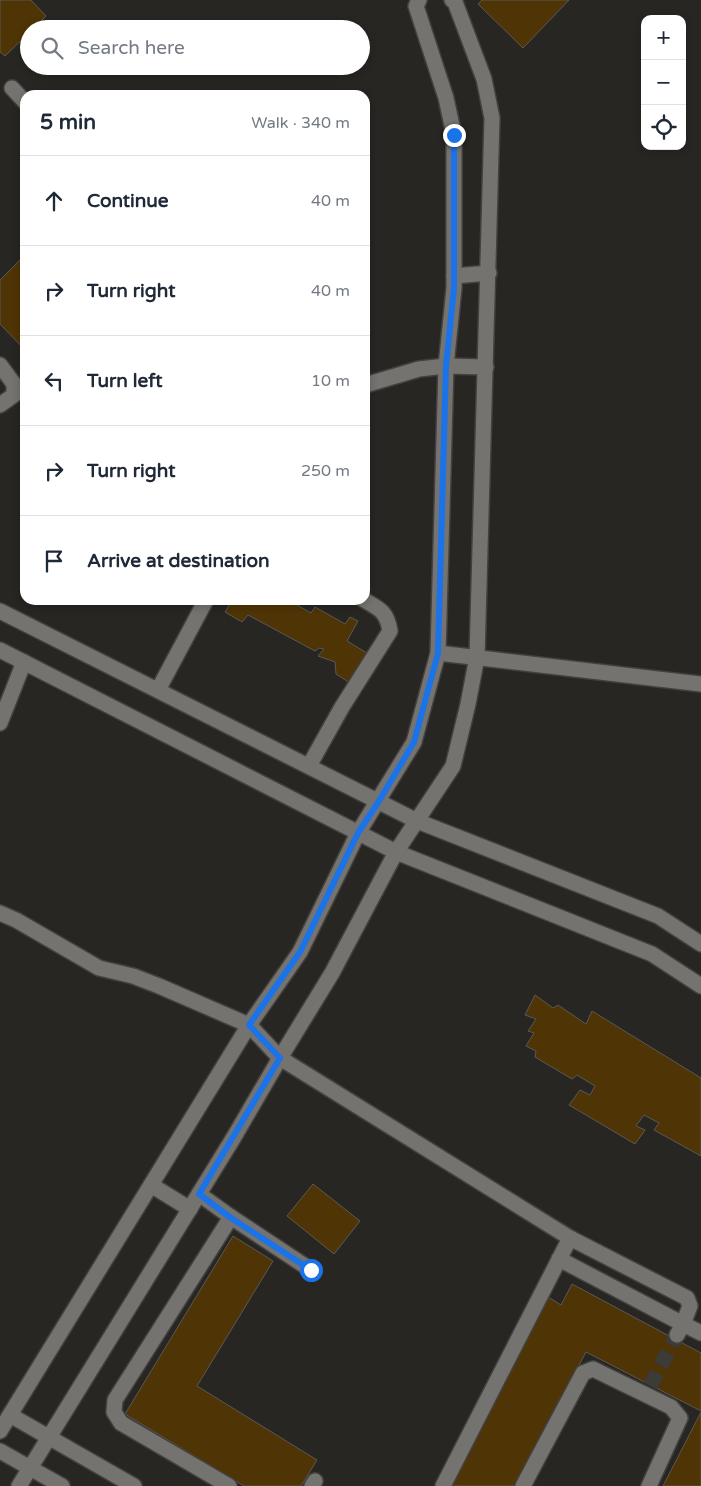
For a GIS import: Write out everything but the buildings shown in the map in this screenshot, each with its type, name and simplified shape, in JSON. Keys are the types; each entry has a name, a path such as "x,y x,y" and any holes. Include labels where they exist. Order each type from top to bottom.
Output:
{"street":[{"path":"0,1431 249,1025 300,952 358,833 414,742 438,653 446,366 454,276 454,135 446,98 416,6 419,0"},
{"path":"19,1486 190,1209 332,973 396,852 453,766 477,657 492,118 484,79 455,2 452,0"},
{"path":"12,88 20,97"},
{"path":"454,276 489,273"},
{"path":"0,365 14,384 14,395 0,405"},
{"path":"370,383 419,369 446,366 486,367"},
{"path":"309,766 342,707 390,631 388,619 381,610 370,604"},
{"path":"158,690 203,605"},
{"path":"0,611 417,821 658,916 701,944"},
{"path":"0,650 396,852 652,954 701,986"},
{"path":"438,653 701,684"},
{"path":"0,723 24,662"},
{"path":"0,913 16,920 99,968 133,976 249,1025 280,1058 570,1238 687,1298 690,1306 680,1330"},
{"path":"151,1185 190,1209"},
{"path":"199,1194 231,1218 311,1270"},
{"path":"228,1486 121,1423 114,1412 114,1400 231,1218"},
{"path":"443,1486 570,1238"},
{"path":"559,1259 680,1330 701,1333"},
{"path":"523,1486 583,1373 593,1369 647,1390 671,1408 680,1418 649,1486"},
{"path":"10,1416 134,1486"},
{"path":"0,1451 62,1486"}],"tunnel":[{"path":"650,1386 677,1335"}],"route":[{"path":"311,1270 231,1218 199,1194 280,1058 249,1025 300,952 358,833 414,742 438,653 446,366 454,288 454,135"}]}
